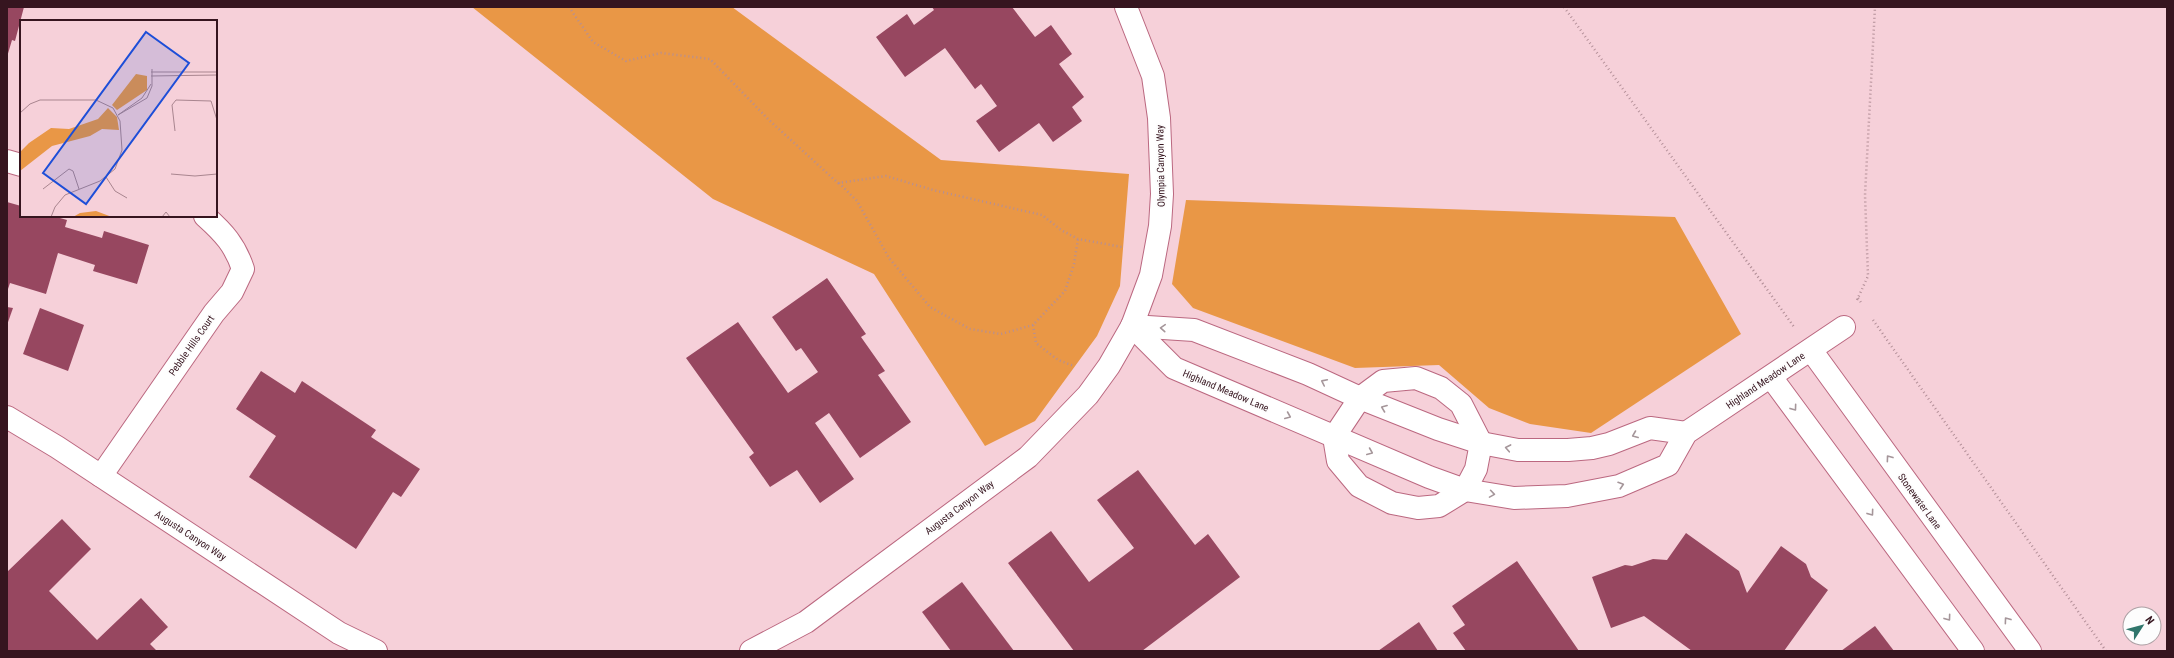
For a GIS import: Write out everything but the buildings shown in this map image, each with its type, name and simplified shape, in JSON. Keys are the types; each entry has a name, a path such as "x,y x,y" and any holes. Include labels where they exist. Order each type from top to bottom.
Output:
{"street":[{"name":"Olympia Canyon Way","path":"1126,7 1153,76 1162,154 1162,194 1155,254 1151,275 1132,326"},
{"path":"7,161 20,165"},
{"name":"Pebble Hills Court","path":"101,476 214,313 232,292 243,269 237,252 222,231 206,217"},
{"name":"Augusta Canyon Way","path":"751,651 806,622 1028,457 1088,395 1101,377 1132,326"},
{"path":"1132,326 1194,330 1308,374 1360,398 1438,429 1481,443 1518,450 1568,450 1592,448 1609,444 1650,428 1686,433"},
{"name":"Highland Meadow Lane","path":"1132,326 1174,368 1429,477 1465,490 1522,498 1568,496 1619,486 1668,465 1686,433 1844,327"},
{"name":"Stonewater Lane","path":"1811,350 2030,651"},
{"path":"1771,377 1973,651"},
{"path":"1416,378 1441,388 1461,404 1481,443 1476,469 1465,490 1439,506 1418,508 1392,503 1359,486 1338,461 1334,437 1360,398 1382,381 1416,378"},
{"name":"Augusta Canyon Way","path":"7,417 101,476 339,633 376,651"}],"path":[{"path":"569,7 593,42 626,61 661,53 710,59 769,120 857,201 889,258 930,307 970,329 1001,334 1032,325 1065,291 1074,264 1078,238"},
{"path":"1564,7 1811,350"},
{"path":"1844,327 1868,276 1865,195 1875,7"},
{"path":"838,183 886,176 933,190 1042,214 1061,230 1078,238 1122,247"},
{"path":"1858,298 1862,305"},
{"path":"1872,318 2106,651"},
{"path":"1032,325 1036,343 1058,360 1101,377"}],"shaded area":[{"path":"472,7 732,7 941,160 1129,174 1120,286 1097,336 1035,421 985,446 874,274 713,199"},
{"path":"1186,200 1675,217 1741,334 1591,433 1530,424 1489,408 1439,365 1355,368 1193,308 1172,284"}]}
